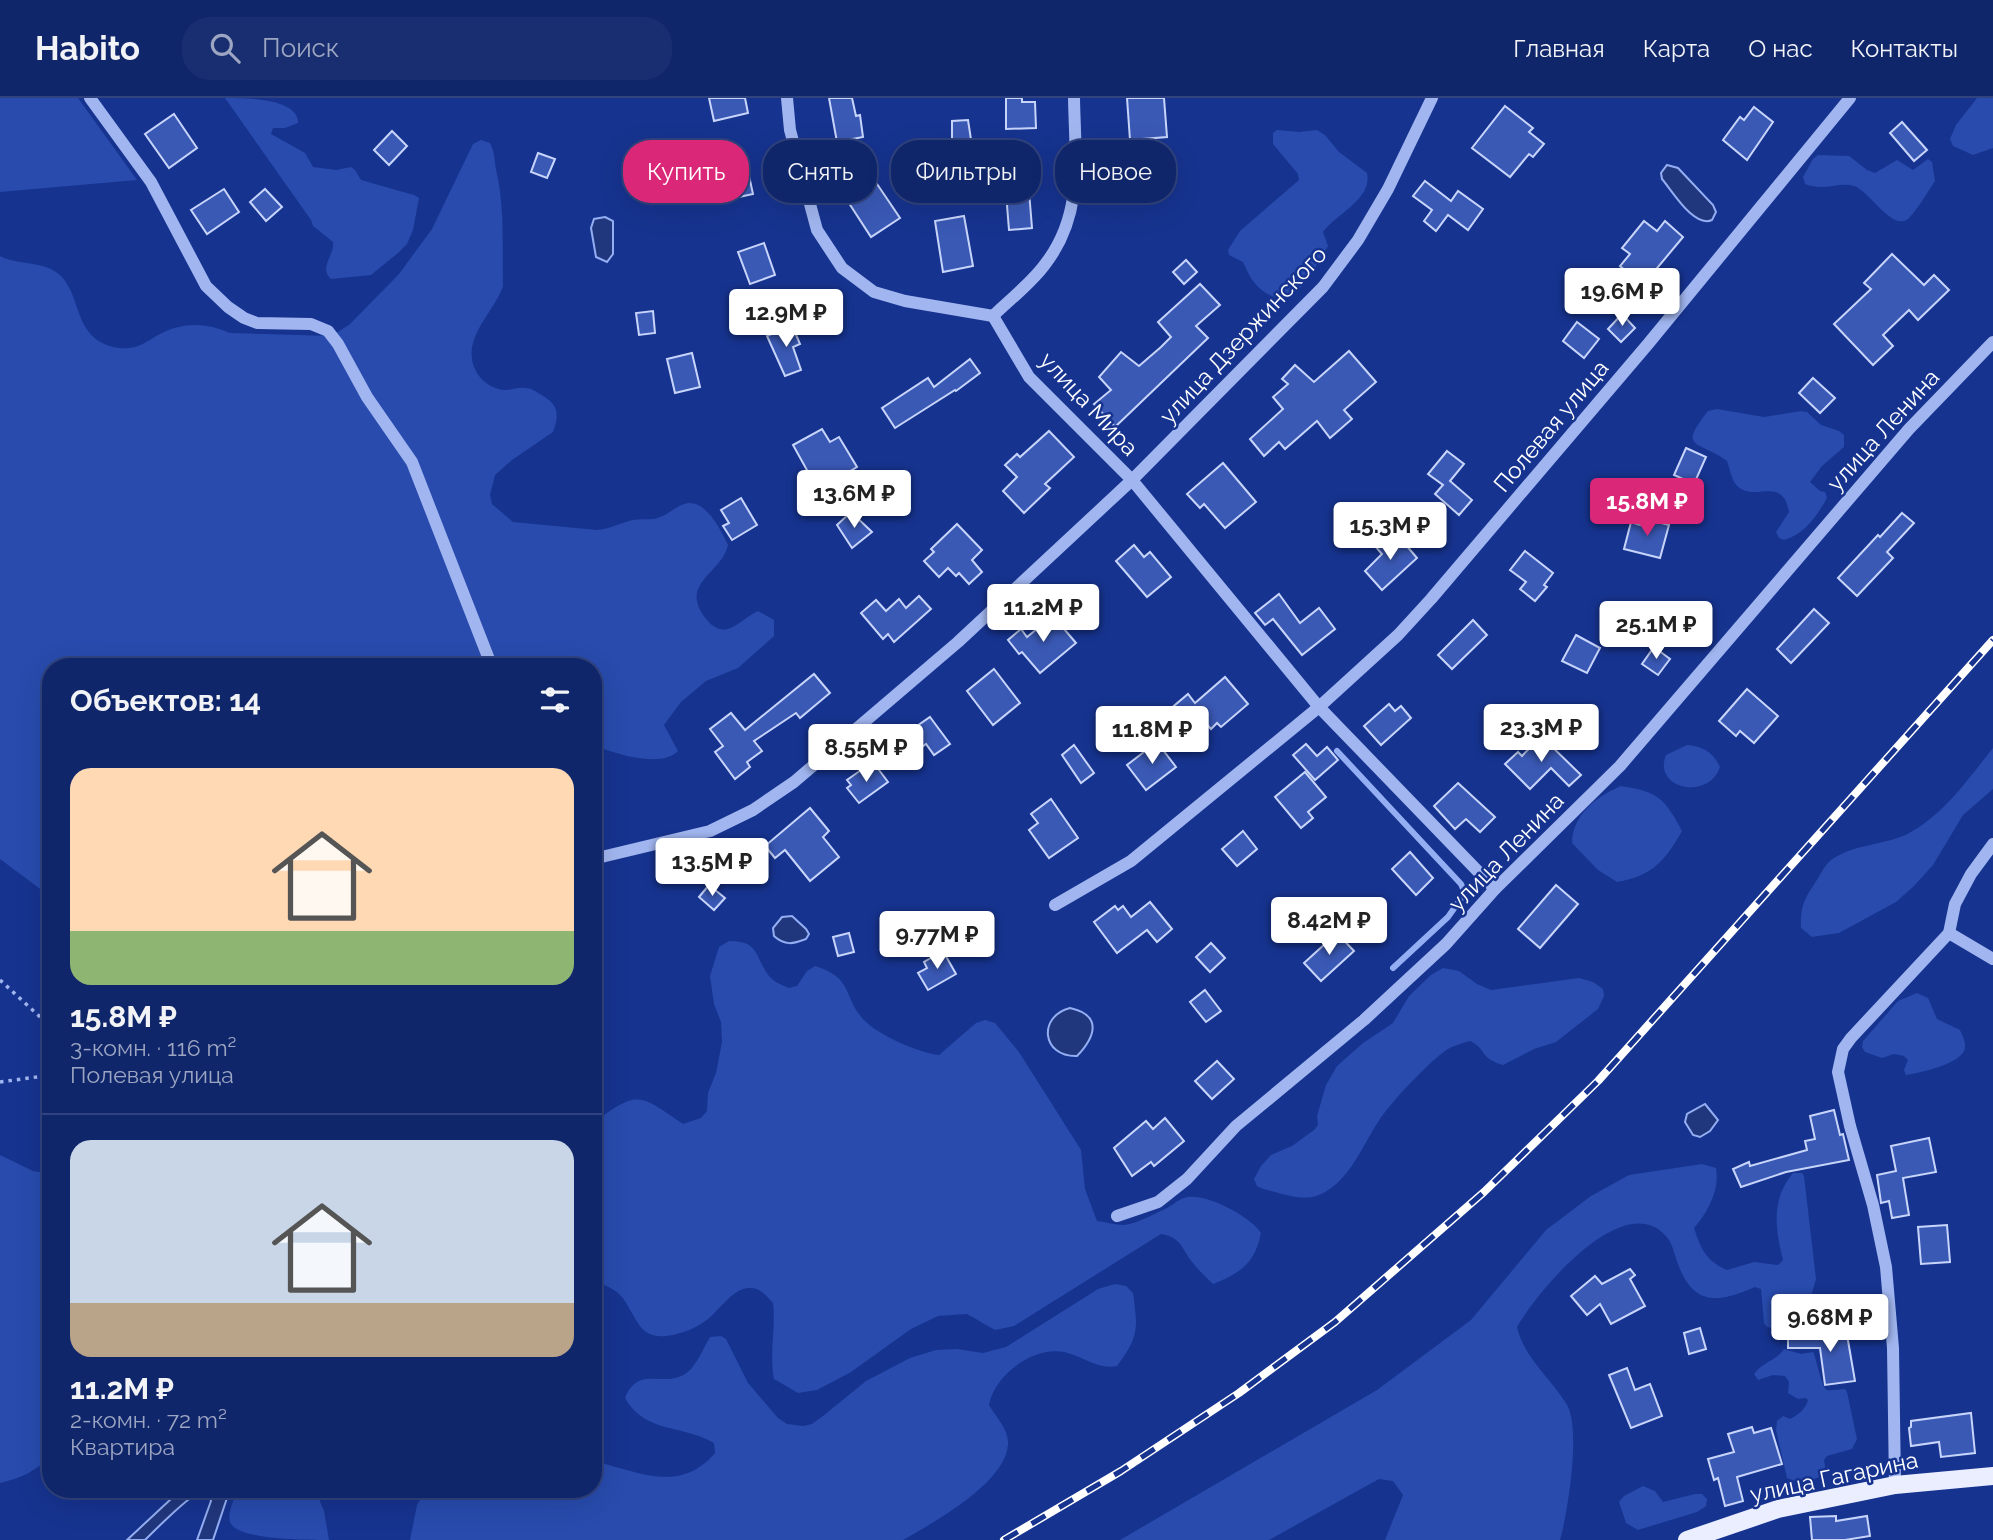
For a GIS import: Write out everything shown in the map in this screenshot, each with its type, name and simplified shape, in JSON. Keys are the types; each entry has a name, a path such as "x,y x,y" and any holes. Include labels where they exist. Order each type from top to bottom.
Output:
{"main road":[{"name":"улица Гагарина","path":"1687,1540 1778,1509 1895,1485 1993,1476"}],"street":[{"path":"90,98 151,182 206,286 214,294 244,318 257,323 311,324 328,331 338,344 367,397 412,462 488,658"},
{"path":"787,98 790,130 817,230 842,268 874,292 905,301 992,316 1046,265 1065,233 1075,198 1074,98"},
{"name":"улица Дзержинского","path":"602,856 710,831 753,810 794,782 958,642 1132,480 1323,287 1358,240 1382,199 1433,98"},
{"name":"Полевая улица","path":"1055,905 1131,861 1319,707 1398,635 1648,344 1850,98"},
{"name":"улица Мира","path":"992,316 1029,377 1132,480 1319,707 1495,889"},
{"name":"улица Ленина","path":"1117,1216 1158,1202 1187,1179 1236,1126 1409,981 1495,889 1620,766 1909,429 1993,342"},
{"path":"1895,1485 1892,1348 1886,1267 1873,1205 1850,1126 1838,1072 1843,1049 1851,1038 1949,933 1955,905 1971,874 1993,844"},
{"path":"1949,933 1993,958"}],"path":[{"path":"0,980 42,1019"},
{"path":"0,1083 42,1076"}],"shaded area":[{"path":"0,98 78,98 137,180 0,192"},
{"path":"225,98 269,101 290,109 296,115 298,123 285,128 273,128 271,134 305,153 313,167 336,170 351,167 361,180 419,198 413,230 407,244 371,275 331,279 327,275 326,266 333,242 313,226"},
{"path":"1977,98 1993,98 1993,148 1973,155 1953,146 1950,139 1956,125"},
{"path":"1277,130 1317,130 1325,135 1339,152 1367,173 1367,182 1359,198 1323,232 1328,246 1310,276 1295,292 1286,297 1277,297 1258,287 1243,262 1229,255 1228,250 1240,231 1299,180 1298,174 1273,144 1273,133"},
{"path":"481,140 490,143 494,155 502,216 503,286 474,340 472,356 475,370 484,381 496,388 533,390 551,401 557,414 553,432 495,475 490,495 492,504 513,522 597,530 633,520 657,518 684,504 699,505 711,516 728,545 718,564 699,588 699,607 707,620 720,629 733,627 758,611 774,620 774,636 738,668 706,681 681,702 664,725 678,751 660,759 637,758 602,748 602,658 42,658 42,890 0,859 0,256 55,271 68,285 86,328 104,344 119,348 135,347 167,331 194,325 230,333 332,336 350,324 399,274 432,229 473,144"},
{"path":"1818,155 1849,156 1875,173 1897,160 1913,170 1928,159 1932,162 1935,181 1910,217 1904,221 1897,220 1854,186 1819,187 1805,184 1803,177"},
{"path":"1667,165 1678,168 1713,205 1716,212 1712,220 1698,219 1678,200 1662,179 1661,173"},
{"path":"605,217 613,221 613,254 607,262 596,257 591,228 594,219"},
{"path":"1717,409 1764,417 1807,412 1821,425 1844,435 1844,447 1822,466 1810,482 1825,492 1827,498 1815,518 1804,529 1784,540 1779,538 1776,532 1789,512 1780,494 1741,489 1734,482 1727,461 1695,443 1694,432 1699,423 1708,411"},
{"path":"1687,745 1706,751 1720,767 1714,778 1705,784 1684,786 1674,783 1667,776 1664,767 1666,755"},
{"path":"1993,748 1993,789 1963,815 1933,865 1914,886 1896,902 1839,933 1812,937 1801,928 1805,899 1830,861 1849,851 1902,837 1924,824 1956,794"},
{"path":"1621,786 1644,791 1659,798 1682,831 1670,851 1656,866 1640,876 1617,882 1598,870 1572,843 1573,833 1581,815 1603,795"},
{"path":"792,916 809,934 806,939 786,943 774,936 773,928 782,917"},
{"path":"729,941 746,944 755,951 769,976 789,988 797,986 807,971 815,966 827,971 842,982 857,1011 870,1026 921,1051 939,1055 976,1023 985,1020 995,1023 1019,1052 1081,1150 1085,1189 1097,1221 1129,1224 1168,1208 1184,1198 1203,1198 1238,1213 1261,1233 1251,1259 1239,1271 1213,1284 1195,1266 1178,1241 1161,1234 1014,1326 995,1330 967,1314 938,1316 911,1329 851,1372 817,1390 798,1393 774,1379 773,1303 758,1290 745,1288 739,1291 708,1319 687,1331 661,1336 646,1332 619,1294 602,1284 602,1117 620,1105 638,1100 647,1101 683,1124 701,1118 707,1111 708,1093 716,1073 722,1042 721,1022 714,1004 710,976 719,947"},
{"path":"1443,968 1459,971 1491,990 1579,978 1593,982 1603,989 1604,996 1598,1009 1556,1042 1534,1049 1503,1065 1490,1059 1470,1041 1445,1051 1419,1074 1391,1105 1353,1165 1327,1191 1316,1196 1303,1197 1257,1186 1254,1179 1271,1155 1292,1146 1318,1125 1317,1116 1326,1085 1337,1066 1363,1043 1393,1023 1409,996 1431,975"},
{"path":"1917,993 1928,998 1937,1019 1960,1030 1965,1047 1958,1058 1950,1062 1906,1075 1904,1070 1908,1060 1904,1056 1894,1054 1882,1058 1865,1052 1862,1047 1863,1041 1898,1001"},
{"path":"1070,1008 1087,1016 1093,1027 1092,1034 1077,1056 1065,1055 1056,1050 1048,1035 1053,1019"},
{"path":"1705,1104 1718,1120 1710,1131 1700,1137 1693,1135 1685,1122 1687,1114"},
{"path":"0,1155 42,1172 42,1463 28,1473 0,1483"},
{"path":"1702,1164 1716,1168 1716,1184 1708,1208 1694,1228 1705,1254 1727,1270 1754,1262 1778,1265 1783,1260 1777,1226 1778,1204 1793,1173 1802,1173 1816,1279 1810,1300 1802,1301 1788,1294 1772,1328 1767,1327 1764,1323 1761,1289 1755,1287 1719,1298 1700,1295 1684,1278 1665,1235 1647,1224 1626,1225 1604,1235 1561,1271 1517,1327 1526,1348 1561,1395 1571,1416 1572,1471 1560,1540 1385,1540 1403,1495 1393,1481 1379,1479 1269,1540 1120,1540 1377,1390 1471,1320 1546,1230 1591,1196 1629,1175"},
{"path":"1115,1284 1126,1286 1133,1293 1135,1332 1117,1366 1103,1366 1071,1354 1052,1351 1028,1358 1016,1365 998,1384 989,1405 1008,1439 1004,1458 995,1473 966,1500 903,1540 410,1540 421,1498 602,1498 602,1463 642,1474 672,1477 701,1466 715,1453 714,1443 643,1418 625,1398 630,1389 642,1380 671,1379 685,1374 694,1366 710,1337 721,1336 726,1339 748,1383 778,1418 787,1424 803,1426 812,1424 866,1381 910,1358 936,1350 957,1349 983,1353 1006,1347 1098,1289"},
{"path":"1784,1349 1801,1354 1813,1352 1825,1388 1845,1389 1857,1439 1852,1449 1827,1456 1824,1460 1826,1473 1807,1481 1787,1478 1776,1430 1777,1421 1783,1416 1790,1419 1796,1415 1808,1400 1798,1399 1788,1393 1789,1382 1785,1376 1773,1375 1758,1380 1754,1374"},
{"path":"1643,1486 1655,1491 1663,1502 1702,1494 1707,1499 1706,1506 1697,1512 1638,1530 1626,1523 1619,1502 1624,1496"},
{"path":"172,1498 191,1498 145,1540 127,1540"},
{"path":"210,1498 227,1498 213,1540 197,1540"},
{"path":"234,1498 319,1498 329,1540 258,1536 235,1528 230,1522"}],"building":[{"path":"709,98 745,98 748,113 714,121"},
{"path":"829,98 852,98 856,116 860,115 863,137 837,140"},
{"path":"1006,98 1022,98 1022,102 1035,102 1036,128 1006,129"},
{"path":"1127,98 1164,98 1167,137 1130,140"},
{"path":"1505,106 1533,128 1529,132 1544,144 1533,157 1529,154 1510,177 1472,148"},
{"path":"1754,107 1773,122 1747,160 1723,140 1740,117 1744,120"},
{"path":"174,114 197,148 169,168 145,134"},
{"path":"968,120 971,140 952,140 952,121"},
{"path":"1902,122 1927,150 1914,161 1890,133"},
{"path":"392,131 407,146 389,165 374,150"},
{"path":"538,153 555,159 547,178 531,172"},
{"path":"749,176 753,194 749,195"},
{"path":"1425,181 1451,201 1458,191 1483,209 1468,230 1448,215 1436,231 1424,221 1432,210 1413,196"},
{"path":"877,184 900,218 871,237 849,203 877,203"},
{"path":"224,189 239,212 207,234 191,210"},
{"path":"265,189 282,207 266,221 250,202"},
{"path":"1007,203 1030,203 1032,228 1009,230"},
{"path":"964,216 973,266 943,272 935,221"},
{"path":"1644,221 1657,231 1665,221 1683,237 1643,285 1620,266 1630,254 1622,248"},
{"path":"764,243 775,275 750,284 738,252"},
{"path":"1892,254 1924,285 1934,275 1949,290 1918,320 1909,310 1883,335 1893,346 1873,365 1834,324 1871,289 1864,283"},
{"path":"1186,260 1197,272 1184,284 1173,272"},
{"path":"1200,284 1220,305 1196,326 1208,338 1115,427 1094,404 1111,390 1099,377 1121,352 1139,366 1161,347 1171,337 1158,322"},
{"path":"653,311 655,333 639,335 636,313"},
{"path":"1622,314 1635,328 1621,342 1608,329"},
{"path":"1577,322 1599,339 1584,358 1563,341"},
{"path":"792,325 800,344 793,347 801,370 785,376 767,336"},
{"path":"1349,351 1376,382 1344,410 1352,419 1330,438 1317,421 1285,449 1279,442 1264,456 1250,439 1283,409 1273,397 1288,384 1282,379 1295,365 1314,382"},
{"path":"692,353 700,387 675,393 667,359"},
{"path":"970,359 980,373 895,428 882,408 928,378 934,387"},
{"path":"1813,378 1835,398 1820,413 1799,393"},
{"path":"822,429 830,442 839,437 857,467 818,490 793,445"},
{"path":"1049,431 1074,457 1045,484 1050,488 1024,513 1003,491 1017,477 1005,465 1017,454 1020,457"},
{"path":"1686,448 1706,457 1694,484 1674,475"},
{"path":"1447,451 1464,464 1450,481 1472,500 1459,515 1435,494 1443,485 1428,474"},
{"path":"1223,463 1256,502 1225,528 1204,504 1200,508 1187,494"},
{"path":"741,498 757,525 732,540 723,526 729,523 721,510"},
{"path":"851,512 872,532 852,548 837,525"},
{"path":"1902,513 1914,523 1887,552 1893,558 1857,596 1838,578"},
{"path":"1642,518 1669,525 1660,558 1624,549 1631,522 1640,525"},
{"path":"957,524 982,550 972,560 982,572 969,584 959,573 956,576 948,568 939,577 924,561 934,552 931,549"},
{"path":"1387,535 1394,543 1400,538 1417,558 1382,590 1365,571 1382,554 1375,546"},
{"path":"1134,545 1144,557 1150,552 1171,577 1147,597 1116,561"},
{"path":"1525,551 1553,573 1544,585 1547,587 1535,601 1520,589 1526,582 1510,570"},
{"path":"1279,594 1300,623 1319,608 1335,629 1302,655 1273,619 1265,625 1255,613"},
{"path":"919,596 931,609 894,642 888,634 883,639 861,613 876,600 886,611 899,599 906,608"},
{"path":"1814,609 1829,623 1791,663 1777,649"},
{"path":"1053,616 1076,643 1040,673 1008,640 1021,629 1027,637"},
{"path":"1473,620 1487,635 1452,669 1438,655"},
{"path":"1576,635 1600,648 1587,673 1562,661"},
{"path":"1654,647 1670,659 1658,675 1642,664"},
{"path":"994,669 1020,703 993,725 967,691"},
{"path":"814,674 830,693 800,718 796,713 754,741 762,751 747,762 750,767 735,779 715,752 723,746 710,729 731,713 745,730"},
{"path":"1225,677 1248,704 1221,727 1217,723 1211,729 1203,720 1180,738 1162,716 1188,694 1195,703"},
{"path":"1747,689 1778,716 1754,743 1740,731 1736,736 1719,721"},
{"path":"1389,704 1395,711 1401,706 1411,718 1381,745 1364,726"},
{"path":"930,717 950,744 934,755 926,744 919,749 907,733"},
{"path":"1541,736 1581,775 1569,786 1551,768 1530,789 1505,764 1518,752 1522,756"},
{"path":"1157,742 1176,767 1146,790 1127,765"},
{"path":"1306,744 1317,756 1327,747 1338,760 1315,780 1293,755"},
{"path":"1074,745 1094,773 1081,783 1062,755"},
{"path":"876,766 888,782 859,803 847,788 851,785 847,780 861,770 865,775"},
{"path":"1305,772 1326,797 1308,812 1313,818 1301,828 1275,797"},
{"path":"1458,783 1495,817 1480,832 1466,819 1455,829 1434,806"},
{"path":"1051,799 1078,838 1049,858 1029,830 1038,823 1031,814"},
{"path":"810,808 829,831 823,837 839,857 810,881 785,850 775,858 765,846"},
{"path":"1243,831 1257,849 1237,866 1222,849"},
{"path":"1410,852 1433,878 1416,895 1392,869"},
{"path":"709,885 725,898 714,910 699,897"},
{"path":"1556,885 1578,904 1540,948 1518,929"},
{"path":"1150,902 1172,929 1157,942 1147,930 1117,953 1094,922 1115,906 1118,910 1123,906 1131,917"},
{"path":"849,933 854,952 838,956 833,937"},
{"path":"1337,933 1354,951 1321,981 1304,963"},
{"path":"1211,943 1225,958 1210,972 1196,957"},
{"path":"943,951 956,974 928,990 918,973 927,968 924,962"},
{"path":"1205,990 1221,1011 1206,1022 1190,1002"},
{"path":"1217,1061 1234,1079 1212,1099 1195,1081"},
{"path":"1834,1110 1849,1160 1786,1172 1741,1187 1733,1169 1749,1162 1750,1166 1807,1150 1805,1141 1815,1139 1810,1116"},
{"path":"1165,1118 1184,1141 1154,1166 1151,1162 1132,1176 1114,1148 1146,1121 1153,1129"},
{"path":"1929,1138 1936,1172 1903,1178 1909,1215 1892,1218 1889,1201 1881,1203 1877,1175 1896,1171 1891,1146"},
{"path":"1947,1225 1950,1262 1921,1264 1918,1227"},
{"path":"1630,1269 1635,1275 1630,1279 1645,1306 1611,1324 1600,1304 1587,1315 1571,1296 1595,1276 1602,1284"},
{"path":"1700,1328 1706,1349 1689,1354 1684,1333"},
{"path":"1846,1329 1855,1381 1825,1385 1820,1348 1788,1348 1788,1338"},
{"path":"1627,1368 1635,1390 1650,1384 1662,1416 1631,1428 1609,1375"},
{"path":"1971,1413 1975,1453 1941,1457 1939,1442 1911,1446 1911,1421"},
{"path":"1752,1427 1754,1433 1771,1428 1782,1464 1737,1477 1743,1501 1725,1506 1718,1478 1714,1480 1708,1459 1734,1452 1728,1434"},
{"path":"1836,1516 1836,1521 1867,1516 1870,1536 1845,1540 1812,1540 1810,1517"}],"waterway":[{"path":"1337,751 1461,884 1465,893 1448,917 1393,968"}],"railway":[{"path":"1004,1540 1121,1471 1239,1393 1335,1322 1484,1192 1598,1081 1993,640"}]}
